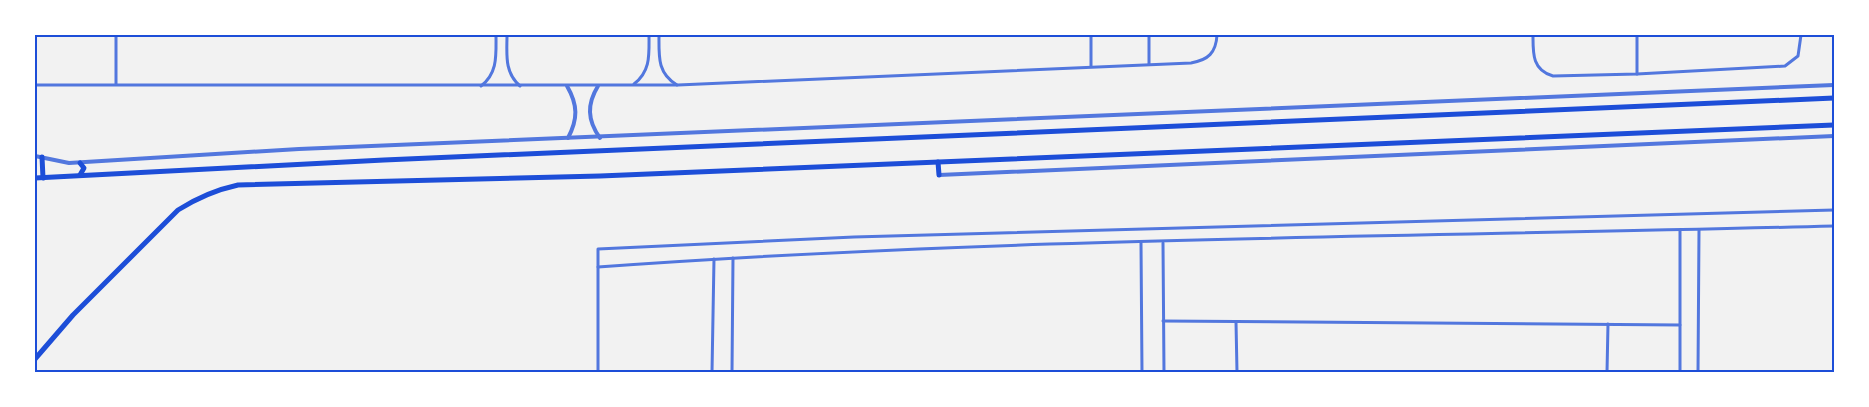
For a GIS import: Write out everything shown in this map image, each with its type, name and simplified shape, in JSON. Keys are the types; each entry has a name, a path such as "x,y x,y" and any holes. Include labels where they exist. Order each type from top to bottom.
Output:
{"main road":[{"path":"35,178 384,160 1834,98"},
{"path":"35,359 73,315 178,210 196,198 238,184 600,176 1834,124"},
{"path":"42,157 43,178"},
{"path":"938,162 939,175"},
{"path":"80,163 84,168 80,175"}],"street":[{"path":"116,35 116,84"},
{"path":"481,86 492,75 495,68 496,35"},
{"path":"507,35 507,67 512,78 521,86"},
{"path":"633,85 645,73 648,66 649,35"},
{"path":"1091,35 1091,66"},
{"path":"1149,35 1149,64"},
{"path":"35,85 678,85 1202,61 1210,56 1216,48 1217,35"},
{"path":"1533,35 1535,62 1545,74 1553,76 1637,74 1785,66 1798,56 1801,35"},
{"path":"1637,35 1637,74"},
{"path":"660,36 660,66 664,74 678,85"},
{"path":"35,156 58,162 80,163 130,158 299,149 600,138 1834,85"},
{"path":"567,86 576,106 576,118 568,138"},
{"path":"598,86 592,96 590,112 593,128 600,138"},
{"path":"939,175 1834,136"},
{"path":"598,372 598,249 854,237 1834,210"},
{"path":"598,267 714,259 963,247 1834,226"},
{"path":"1680,230 1680,372"},
{"path":"1698,372 1699,230"},
{"path":"1163,242 1164,372"},
{"path":"1141,243 1142,372"},
{"path":"732,372 733,258"},
{"path":"712,372 714,259"},
{"path":"1163,321 1680,325"},
{"path":"1236,322 1237,372"},
{"path":"1607,372 1608,324"}]}
